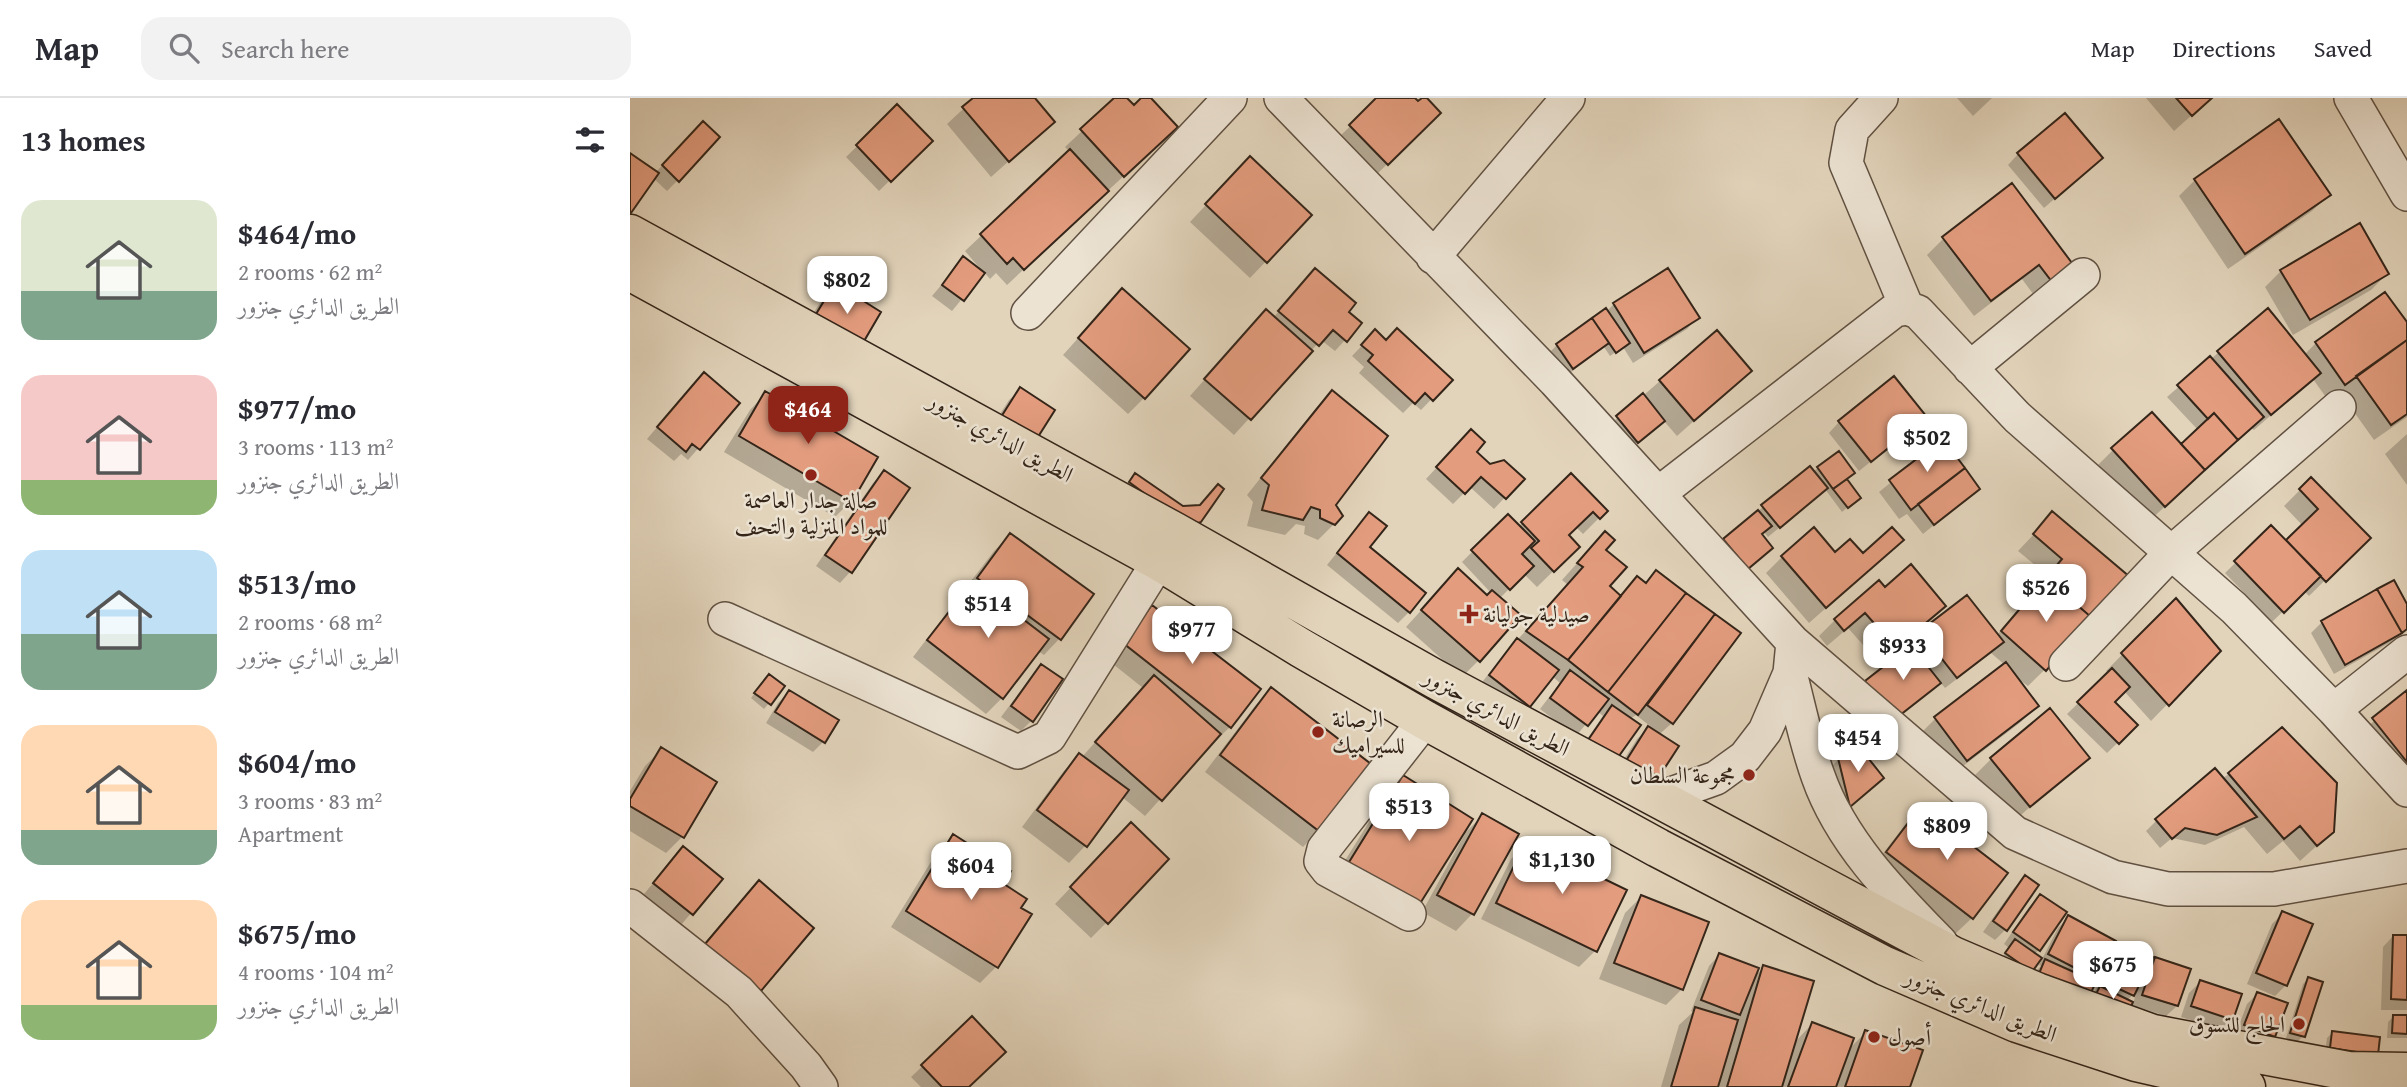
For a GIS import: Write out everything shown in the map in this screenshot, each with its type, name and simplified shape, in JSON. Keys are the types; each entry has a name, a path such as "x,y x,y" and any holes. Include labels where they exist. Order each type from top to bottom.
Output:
{"main road":[{"name":"الطريق الدائري جنزور","path":"630,234 1175,532 1435,679 1953,956 2037,992 2152,1034 2348,1071 2407,1072"},
{"name":"الطريق الدائري جنزور","path":"630,271 1158,561 1425,720 1658,848 1885,965 2017,1023 2136,1062 2246,1087"}],"street":[{"path":"1028,313 1230,98"},
{"path":"1281,98 1555,381 1658,494 1791,657 2015,833 2113,877 2168,889 2274,889 2407,866"},
{"path":"1433,257 1568,98"},
{"path":"1881,98 1852,130 1846,163 1907,308"},
{"path":"2351,98 2407,194"},
{"path":"1970,368 2083,275"},
{"path":"1658,494 1895,310 1907,308 1918,312 2017,417 2234,608 2334,710 2407,790"},
{"path":"2066,664 2171,553 2339,407"},
{"path":"725,619 1018,752 1049,737 1158,561"},
{"path":"2334,710 2407,652"},
{"path":"1660,797 1716,778 1745,757 1765,731 1791,657"},
{"path":"1791,657 1818,778 1842,827 1892,892 1953,956"},
{"path":"1409,914 1328,870 1321,861 1324,849 1425,720"},
{"path":"630,906 739,992 806,1066 821,1087"}],"building":[{"path":"973,98 1035,98 1055,122 1009,162 962,107"},
{"path":"1114,98 1127,98 1134,105 1141,98 1151,98 1178,127 1124,177 1080,129"},
{"path":"1376,98 1415,98 1418,101 1427,98 1441,113 1388,165 1349,125"},
{"path":"2176,98 2212,98 2192,116"},
{"path":"897,104 933,141 891,182 856,145"},
{"path":"2065,113 2103,158 2055,199 2017,153"},
{"path":"2279,119 2331,195 2245,254 2194,179"},
{"path":"703,121 720,137 679,182 662,165"},
{"path":"1070,149 1109,191 1024,270 1013,258 1007,264 980,234"},
{"path":"630,153 659,173 631,213 630,212"},
{"path":"1250,156 1312,215 1267,263 1205,204"},
{"path":"2012,183 2078,271 2056,287 2039,265 1991,301 1942,237"},
{"path":"2360,223 2389,274 2310,320 2280,270"},
{"path":"963,256 985,273 964,301 942,285"},
{"path":"1315,268 1356,303 1349,312 1362,323 1347,342 1333,330 1319,346 1278,311"},
{"path":"1668,268 1700,318 1644,353 1613,303"},
{"path":"835,283 881,312 860,348 813,319"},
{"path":"1122,288 1190,349 1145,399 1078,338"},
{"path":"2385,292 2407,322 2407,340 2345,385 2315,342"},
{"path":"1606,308 1630,343 1616,353 1592,318"},
{"path":"2268,308 2321,373 2271,415 2217,351"},
{"path":"1266,309 1313,351 1251,420 1204,379"},
{"path":"1592,318 1609,343 1573,369 1556,344"},
{"path":"1397,328 1453,380 1433,401 1425,393 1415,404 1368,361 1373,355 1361,345 1375,329 1386,340"},
{"path":"1717,330 1752,371 1694,421 1659,380"},
{"path":"2407,340 2407,414 2391,425 2356,376"},
{"path":"2210,356 2264,417 2238,440 2214,413 2208,419 2177,385"},
{"path":"704,372 740,403 700,450 692,444 686,452 657,427"},
{"path":"1894,376 1927,417 1871,462 1838,421"},
{"path":"1020,387 1055,410 1036,440 1001,417"},
{"path":"1332,390 1388,436 1336,505 1343,516 1335,525 1320,518 1320,510 1311,507 1303,520 1262,510 1269,485 1261,478"},
{"path":"765,391 878,457 852,502 739,436"},
{"path":"1643,393 1665,421 1638,443 1616,416"},
{"path":"2152,412 2205,470 2165,507 2111,448"},
{"path":"2214,413 2238,440 2205,470 2181,444"},
{"path":"1471,429 1485,442 1477,452 1490,464 1504,460 1525,479 1506,499 1481,477 1465,494 1436,467"},
{"path":"1943,439 1965,468 1911,510 1889,480"},
{"path":"1839,451 1855,473 1833,489 1817,467"},
{"path":"1810,466 1828,488 1780,528 1761,505"},
{"path":"1965,468 1980,489 1934,525 1918,504"},
{"path":"884,470 910,488 852,573 825,555"},
{"path":"1135,473 1183,506 1200,505 1218,484 1224,489 1201,522 1189,526 1129,482"},
{"path":"1571,473 1608,511 1600,519 1593,512 1569,535 1580,547 1554,572 1531,548 1539,541 1521,522"},
{"path":"2311,477 2371,538 2326,582 2286,540 2318,509 2299,489"},
{"path":"1847,479 1861,498 1848,508 1833,489"},
{"path":"1758,510 1772,526 1762,534 1773,548 1748,569 1723,539"},
{"path":"2052,511 2137,583 2091,617 2046,578 2062,559 2033,534"},
{"path":"1369,512 1387,526 1370,547 1426,593 1410,613 1337,553"},
{"path":"1508,514 1535,541 1522,554 1534,566 1510,590 1471,550"},
{"path":"2271,525 2321,576 2284,613 2234,561"},
{"path":"1814,527 1835,552 1850,539 1863,553 1892,527 1904,540 1826,608 1781,556"},
{"path":"1605,531 1615,540 1606,550 1627,567 1610,586 1621,596 1568,660 1526,631 1583,567 1577,563"},
{"path":"1010,533 1094,594 1061,640 977,578"},
{"path":"1911,564 1946,606 1896,648 1865,613 1844,631 1834,619 1879,580 1885,587"},
{"path":"1458,568 1487,595 1492,590 1521,615 1480,662 1421,610"},
{"path":"1656,570 1686,593 1608,692 1568,660 1637,576 1646,583"},
{"path":"2046,578 2091,617 2046,671 2001,631"},
{"path":"2394,580 2407,604 2407,629 2402,633 2377,589"},
{"path":"973,581 1049,639 1003,699 927,640"},
{"path":"2377,589 2402,633 2345,665 2321,621"},
{"path":"1686,593 1715,614 1638,715 1608,692"},
{"path":"1967,595 2004,642 1957,678 1920,631"},
{"path":"2176,598 2221,651 2169,706 2121,653"},
{"path":"1152,605 1261,689 1231,728 1123,643"},
{"path":"1715,614 1741,633 1673,724 1647,705"},
{"path":"1517,638 1559,670 1530,707 1489,675"},
{"path":"1911,645 1941,683 1895,719 1865,681"},
{"path":"2006,662 2039,706 1967,761 1934,717"},
{"path":"1041,664 1063,679 1033,722 1011,706"},
{"path":"2112,668 2130,687 2115,702 2138,725 2119,744 2077,702"},
{"path":"1570,670 1609,699 1588,726 1550,698"},
{"path":"769,674 785,686 771,705 754,693"},
{"path":"1154,675 1221,734 1162,801 1095,742"},
{"path":"1271,687 1371,764 1320,832 1220,755"},
{"path":"789,690 839,720 825,743 775,712"},
{"path":"2407,690 2407,762 2372,718"},
{"path":"1612,705 1641,725 1614,763 1586,743"},
{"path":"2050,708 2090,758 2030,807 1990,758"},
{"path":"1648,726 1679,746 1655,783 1624,764"},
{"path":"2282,727 2337,783 2334,832 2317,846 2300,826 2284,839 2228,773"},
{"path":"1857,744 1884,778 1850,807 1838,758"},
{"path":"661,747 717,782 684,838 630,806 630,799"},
{"path":"1079,753 1129,790 1087,847 1037,810"},
{"path":"2215,768 2257,817 2217,835 2185,828 2172,839 2155,819"},
{"path":"1403,775 1473,819 1416,910 1346,867"},
{"path":"1921,806 2008,873 1973,919 1886,852"},
{"path":"1482,813 1519,834 1474,915 1437,895"},
{"path":"1131,822 1169,859 1108,924 1070,887"},
{"path":"953,834 1011,871 1004,884 1027,899 1021,908 1032,914 998,968 906,911"},
{"path":"1526,841 1627,890 1597,952 1496,903"},
{"path":"683,846 723,879 693,915 653,883"},
{"path":"2025,875 2039,885 2007,931 1993,921"},
{"path":"759,880 814,928 761,991 705,944"},
{"path":"2040,894 2067,912 2040,951 2013,932"},
{"path":"1641,895 1709,922 1683,990 1614,963"},
{"path":"2282,911 2313,924 2287,986 2256,973"},
{"path":"2068,915 2116,941 2096,979 2048,954"},
{"path":"2393,935 2407,935 2407,1000 2391,999"},
{"path":"2015,939 2042,958 2032,972 2005,953"},
{"path":"2122,943 2153,957 2134,996 2104,982"},
{"path":"1719,953 1759,968 1740,1015 1701,1000"},
{"path":"2155,957 2191,969 2178,1006 2142,995"},
{"path":"2045,959 2096,982 2088,999 2038,976"},
{"path":"1763,965 1814,981 1782,1087 1727,1087"},
{"path":"2308,977 2323,982 2305,1037 2290,1033"},
{"path":"2200,980 2242,994 2233,1020 2191,1006"},
{"path":"2100,986 2133,1002 2127,1016 2093,1000"},
{"path":"2257,992 2288,1003 2275,1037 2244,1025"},
{"path":"1695,1007 1738,1020 1718,1087 1671,1087"},
{"path":"2393,1015 2407,1015 2407,1034 2392,1033"},
{"path":"972,1016 1006,1052 969,1087 942,1087 921,1065"},
{"path":"1812,1022 1854,1038 1836,1087 1788,1087"},
{"path":"1865,1030 1923,1050 1910,1087 1845,1087"},
{"path":"2332,1031 2380,1037 2378,1055 2330,1048"}],"place":[{"name":"صالة جدار العاصمة للمواد المنزلية والتحف","path":"811,475"},
{"name":"صيدلية جوليانة","path":"1469,614"},
{"name":"الرصانة للسيراميك","path":"1318,732"},
{"name":"مجموعة السلطان","path":"1749,775"},
{"name":"الحاج للتسوق","path":"2299,1024"},
{"name":"أصول","path":"1874,1037"}]}
